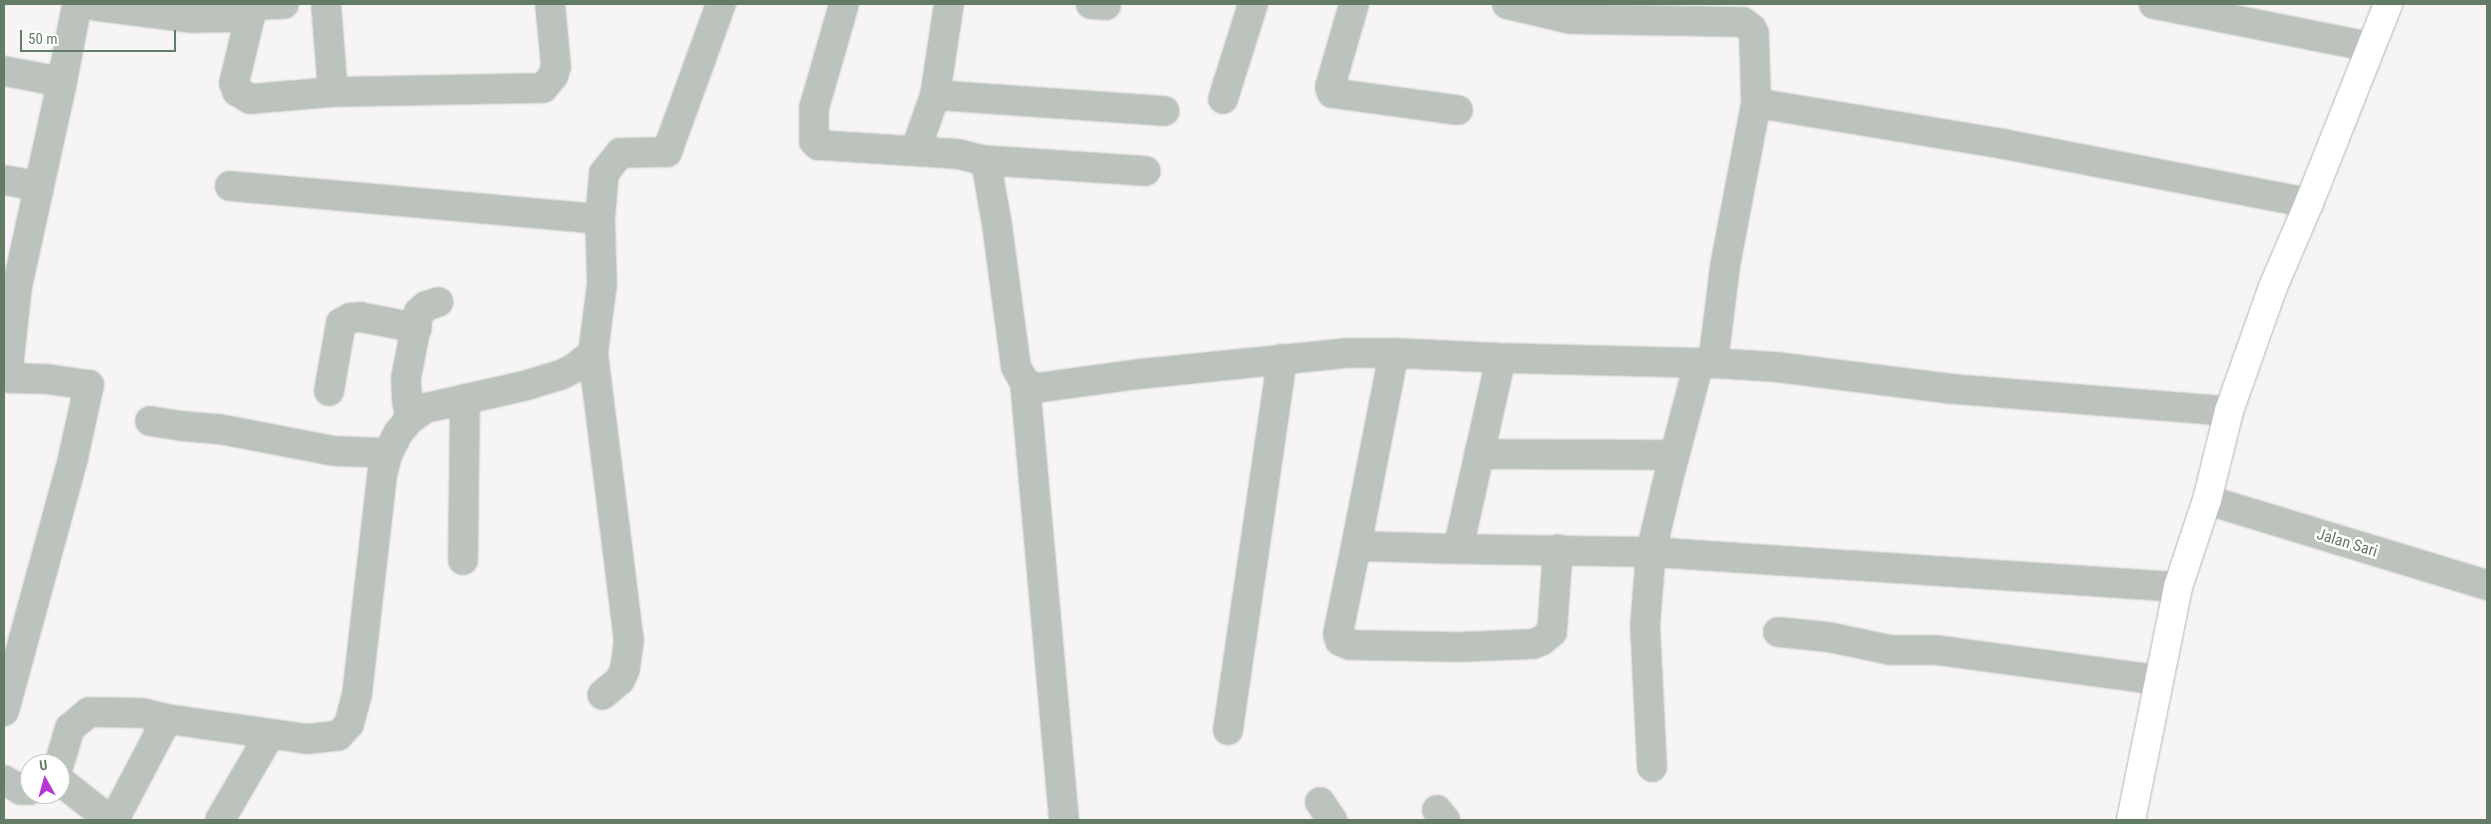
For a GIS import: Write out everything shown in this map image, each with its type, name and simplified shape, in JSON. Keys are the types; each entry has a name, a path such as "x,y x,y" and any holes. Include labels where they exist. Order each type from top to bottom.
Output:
{"main road":[{"path":"2131,820 2178,587 2207,500 2229,411 2272,287 2309,203 2388,4"}],"street":[{"path":"4,711 73,458 89,386 47,379 5,380 10,286 38,186 62,82 77,4"},
{"path":"97,4 97,6 192,18 236,17 253,4 284,4"},
{"path":"253,4 234,82 236,91 250,100 333,92 543,88 553,76 556,66 550,4"},
{"path":"326,4 333,92"},
{"path":"602,695 620,680 625,669 629,640 593,353 602,284 600,219 604,173 620,153 668,152 721,4"},
{"path":"844,4 814,108 814,141 818,145 916,149 958,154 981,160 1146,171"},
{"path":"916,149 934,95 949,4"},
{"path":"1223,99 1253,4"},
{"path":"1354,4 1330,87 1332,93 1458,110"},
{"path":"1507,4 1571,19 1743,22 1754,34 1756,103 1706,363 1674,455 1651,552 1645,626 1652,767"},
{"path":"2154,4 2371,47"},
{"path":"4,70 62,82"},
{"path":"934,95 1164,111"},
{"path":"1756,103 2003,144 2309,203"},
{"path":"981,160 987,168 1016,367 1025,383 1064,820"},
{"path":"4,180 38,186"},
{"path":"230,186 600,219"},
{"path":"410,419 406,378 417,328 422,308 438,302"},
{"path":"329,391 341,323 350,318 360,316 417,328"},
{"path":"62,754 70,728 89,712 143,712 167,719 307,739 338,736 367,702 385,464 398,433 410,419 426,408 561,375 576,367 593,353"},
{"path":"1025,383 1036,388 1140,374 1346,353 1394,353 1776,367 1953,389 2229,411"},
{"path":"1394,353 1338,634 1340,641 1350,645 1460,647 1533,644 1541,641 1552,632 1558,549"},
{"path":"1458,549 1501,358"},
{"path":"1228,730 1282,360"},
{"path":"463,560 465,399"},
{"path":"150,421 218,429 334,451 385,464"},
{"path":"1479,454 1674,455"},
{"name":"Jalan Sari","path":"2207,500 2487,585"},
{"path":"1356,546 1651,552 2178,587"},
{"path":"1778,632 1828,637 1890,650 1936,650 2159,680"},
{"path":"114,820 167,719"},
{"path":"220,820 270,734"},
{"path":"4,780 20,790"},
{"path":"70,789 110,820"}]}
